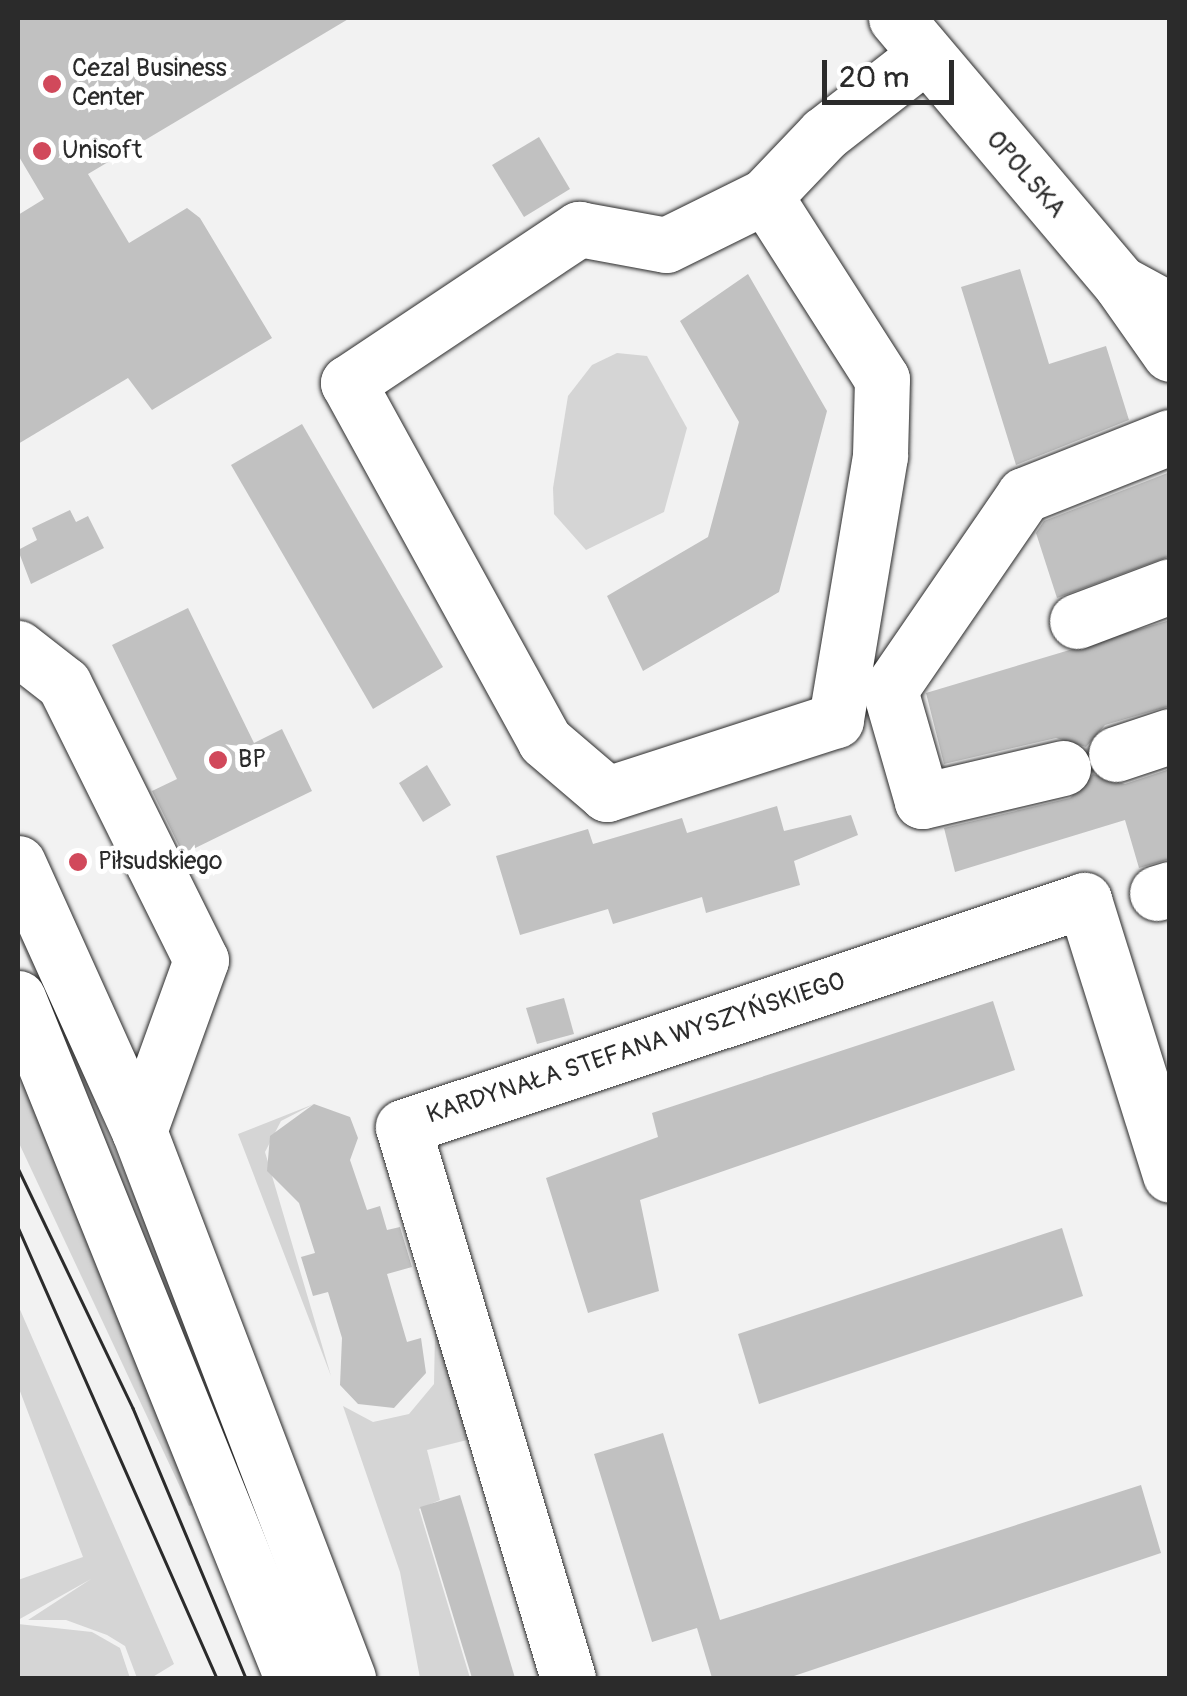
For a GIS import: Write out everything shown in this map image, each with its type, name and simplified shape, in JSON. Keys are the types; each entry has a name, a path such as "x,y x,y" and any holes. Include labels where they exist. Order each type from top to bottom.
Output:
{"street":[{"path":"765,196 882,378 880,456 836,720 607,794 545,740 348,382 579,228 666,245 765,196 909,37"},
{"name":"OPOLSKA","path":"909,37 1120,284 1170,354"},
{"name":"OPOLSKA","path":"1120,284 1170,310"},
{"path":"1063,768 922,802 890,690 1024,495 1170,437"},
{"path":"1077,621 1170,586"},
{"path":"18,648 64,684 201,960 140,1132"},
{"path":"1116,754 1170,736"},
{"path":"18,864 140,1132 348,1678"},
{"name":"KARDYNAŁA STEFANA WYSZYŃSKIEGO","path":"568,1678 404,1127 1084,900 1170,1175"},
{"path":"18,998 292,1678"}],"shaded area":[{"path":"617,353 647,356 687,428 664,512 586,550 554,514 553,488 568,396 592,365"},
{"path":"18,917 206,1368 199,1372 18,935"},
{"path":"18,1062 196,1504 189,1506 18,1141"},
{"path":"314,1104 281,1121 265,1152 331,1376 238,1134"},
{"path":"18,1305 174,1664 151,1678 137,1678 125,1646 107,1635 66,1620 28,1620 91,1579 18,1620 18,1580 83,1557 18,1386"},
{"path":"445,1330 475,1438 427,1450 440,1500 419,1509 470,1678 420,1678 400,1572 343,1406 373,1422 409,1414 434,1384 435,1333"},
{"path":"18,1624 92,1632 120,1648 130,1678 18,1678"}],"building":[{"path":"18,18 350,18 88,174 129,243 187,208 200,218 272,338 152,410 128,378 18,444 18,215 44,199 18,155"},
{"path":"539,137 570,189 524,217 492,165"},
{"path":"1020,269 1049,364 1106,346 1129,420 1016,465 961,287"},
{"path":"748,274 827,411 779,592 643,671 607,596 708,537 739,422 680,321"},
{"path":"302,424 443,667 373,709 231,465"},
{"path":"1170,472 1170,556 1057,598 1036,533 1044,521"},
{"path":"70,510 76,522 88,516 104,548 31,584 18,550 37,540 32,528"},
{"path":"188,608 254,743 282,729 312,791 183,854 152,791 177,779 112,645"},
{"path":"1170,620 1170,706 1105,725 1086,747 1056,738 944,764 926,693"},
{"path":"427,765 451,805 423,822 399,783"},
{"path":"1170,769 1170,859 1139,868 1125,820 955,872 944,828 1070,798 1093,774 1125,784"},
{"path":"777,806 784,831 851,815 858,835 794,861 800,885 706,913 702,897 613,924 608,909 520,935 496,856 588,829 593,844 682,818 687,833"},
{"path":"564,998 574,1034 537,1044 526,1008"},
{"path":"993,1001 1015,1070 640,1200 659,1291 588,1313 546,1178 658,1137 652,1113"},
{"path":"314,1104 350,1117 358,1138 350,1160 367,1210 380,1206 387,1230 400,1227 412,1267 387,1274 407,1342 421,1338 426,1373 394,1408 358,1404 340,1385 342,1338 328,1292 313,1296 301,1257 315,1253 299,1203 267,1171 270,1136"},
{"path":"1062,1228 1083,1296 759,1404 738,1334"},
{"path":"663,1433 720,1620 1141,1485 1161,1553 788,1678 712,1678 697,1628 652,1642 594,1454"},
{"path":"460,1495 515,1678 472,1678 420,1507"}],"tram line":[{"path":"18,1168 133,1408 246,1678"},
{"path":"18,1227 217,1678"}],"place":[{"name":"Cezal Business Center","path":"52,84"},
{"name":"Unisoft","path":"42,151"},
{"name":"BP","path":"218,760"},
{"name":"Piłsudskiego","path":"78,862"}]}
